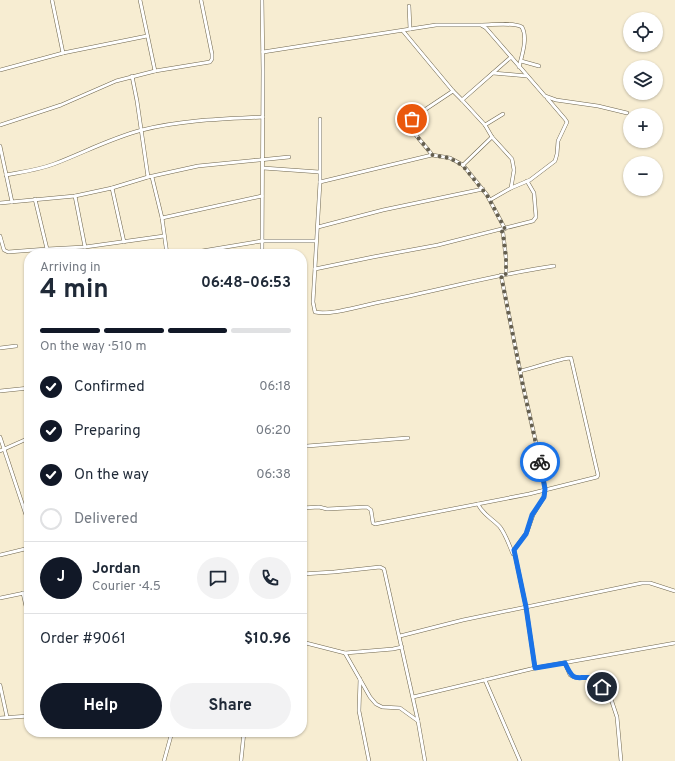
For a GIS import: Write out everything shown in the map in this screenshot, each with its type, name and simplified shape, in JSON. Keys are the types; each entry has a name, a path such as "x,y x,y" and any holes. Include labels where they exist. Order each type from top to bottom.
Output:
{"street":[{"path":"52,0 63,53"},
{"path":"140,0 155,70"},
{"path":"0,126 61,105 97,88 132,76 155,70 190,66 212,60 211,47 201,0"},
{"path":"262,0 262,249"},
{"path":"409,6 410,29"},
{"path":"263,52 436,25 504,24 522,26 524,38 519,67"},
{"path":"481,25 486,28 566,119 567,124 558,141 556,159 551,165 527,181 490,200"},
{"path":"403,31 453,91 485,125 492,137 513,161 514,170 511,188"},
{"path":"0,70 63,53 147,36"},
{"path":"462,100 511,58"},
{"path":"520,61 539,66"},
{"path":"493,73 527,76"},
{"path":"132,76 150,177 162,218 166,249"},
{"path":"432,155 412,130 411,121 453,91"},
{"path":"545,96 556,100 598,106 623,113"},
{"path":"485,125 503,114"},
{"path":"6,175 51,165 98,144 142,130 211,119 263,117"},
{"path":"320,119 320,182 313,307 315,312 351,308 501,275 554,266"},
{"path":"463,166 492,137"},
{"path":"0,146 12,202"},
{"path":"320,182 432,155 450,158 463,166 483,189 490,200 503,229 506,274"},
{"path":"0,203 75,196 198,166 289,157"},
{"path":"263,168 319,172"},
{"path":"315,269 438,245 533,221 535,219 534,193 527,181"},
{"path":"112,188 124,242"},
{"path":"318,227 383,210 483,189"},
{"path":"75,196 85,247"},
{"path":"162,218 262,196"},
{"path":"36,200 47,248"},
{"path":"0,236 4,250 8,252 24,250"},
{"path":"37,249 85,247 164,236"},
{"path":"214,249 262,241 316,241"},
{"path":"501,275 545,489 544,497 532,515 527,532 515,548 514,555"},
{"path":"0,348 16,346"},
{"path":"307,508 319,507 327,510 368,507 371,510 374,524 478,504 596,477 598,475 571,358 520,372"},
{"path":"0,391 24,389"},
{"path":"0,437 24,509"},
{"path":"307,446 408,438"},
{"path":"0,451 24,440"},
{"path":"478,504 482,512 495,522 504,533 514,555 526,607 535,668"},
{"path":"0,555 24,549"},
{"path":"307,574 382,568 386,576 400,636 425,761"},
{"path":"400,636 463,620 646,583 675,591"},
{"path":"0,598 23,593 24,598"},
{"path":"307,643 345,653 402,647"},
{"path":"413,696 535,668 675,643"},
{"path":"345,653 370,697 376,704 382,707 400,708 418,721"},
{"path":"565,663 570,674 574,677 592,677 597,679 611,699 617,717 621,761"},
{"path":"360,679 359,710 369,761"},
{"path":"485,680 520,761"},
{"path":"0,685 7,717"},
{"path":"0,718 24,716"},
{"path":"164,761 171,737"},
{"path":"241,761 243,737"}],"way so far":[{"path":"412,119 412,130 432,155 444,156 458,161 470,174 487,195 505,229 501,230 503,233 506,258 506,274 501,275 540,462"}],"route":[{"path":"540,462 545,489 544,497 532,515 526,534 514,550 514,557 526,607 526,617 535,668 565,663 570,674 574,677 595,678 602,687"}]}
